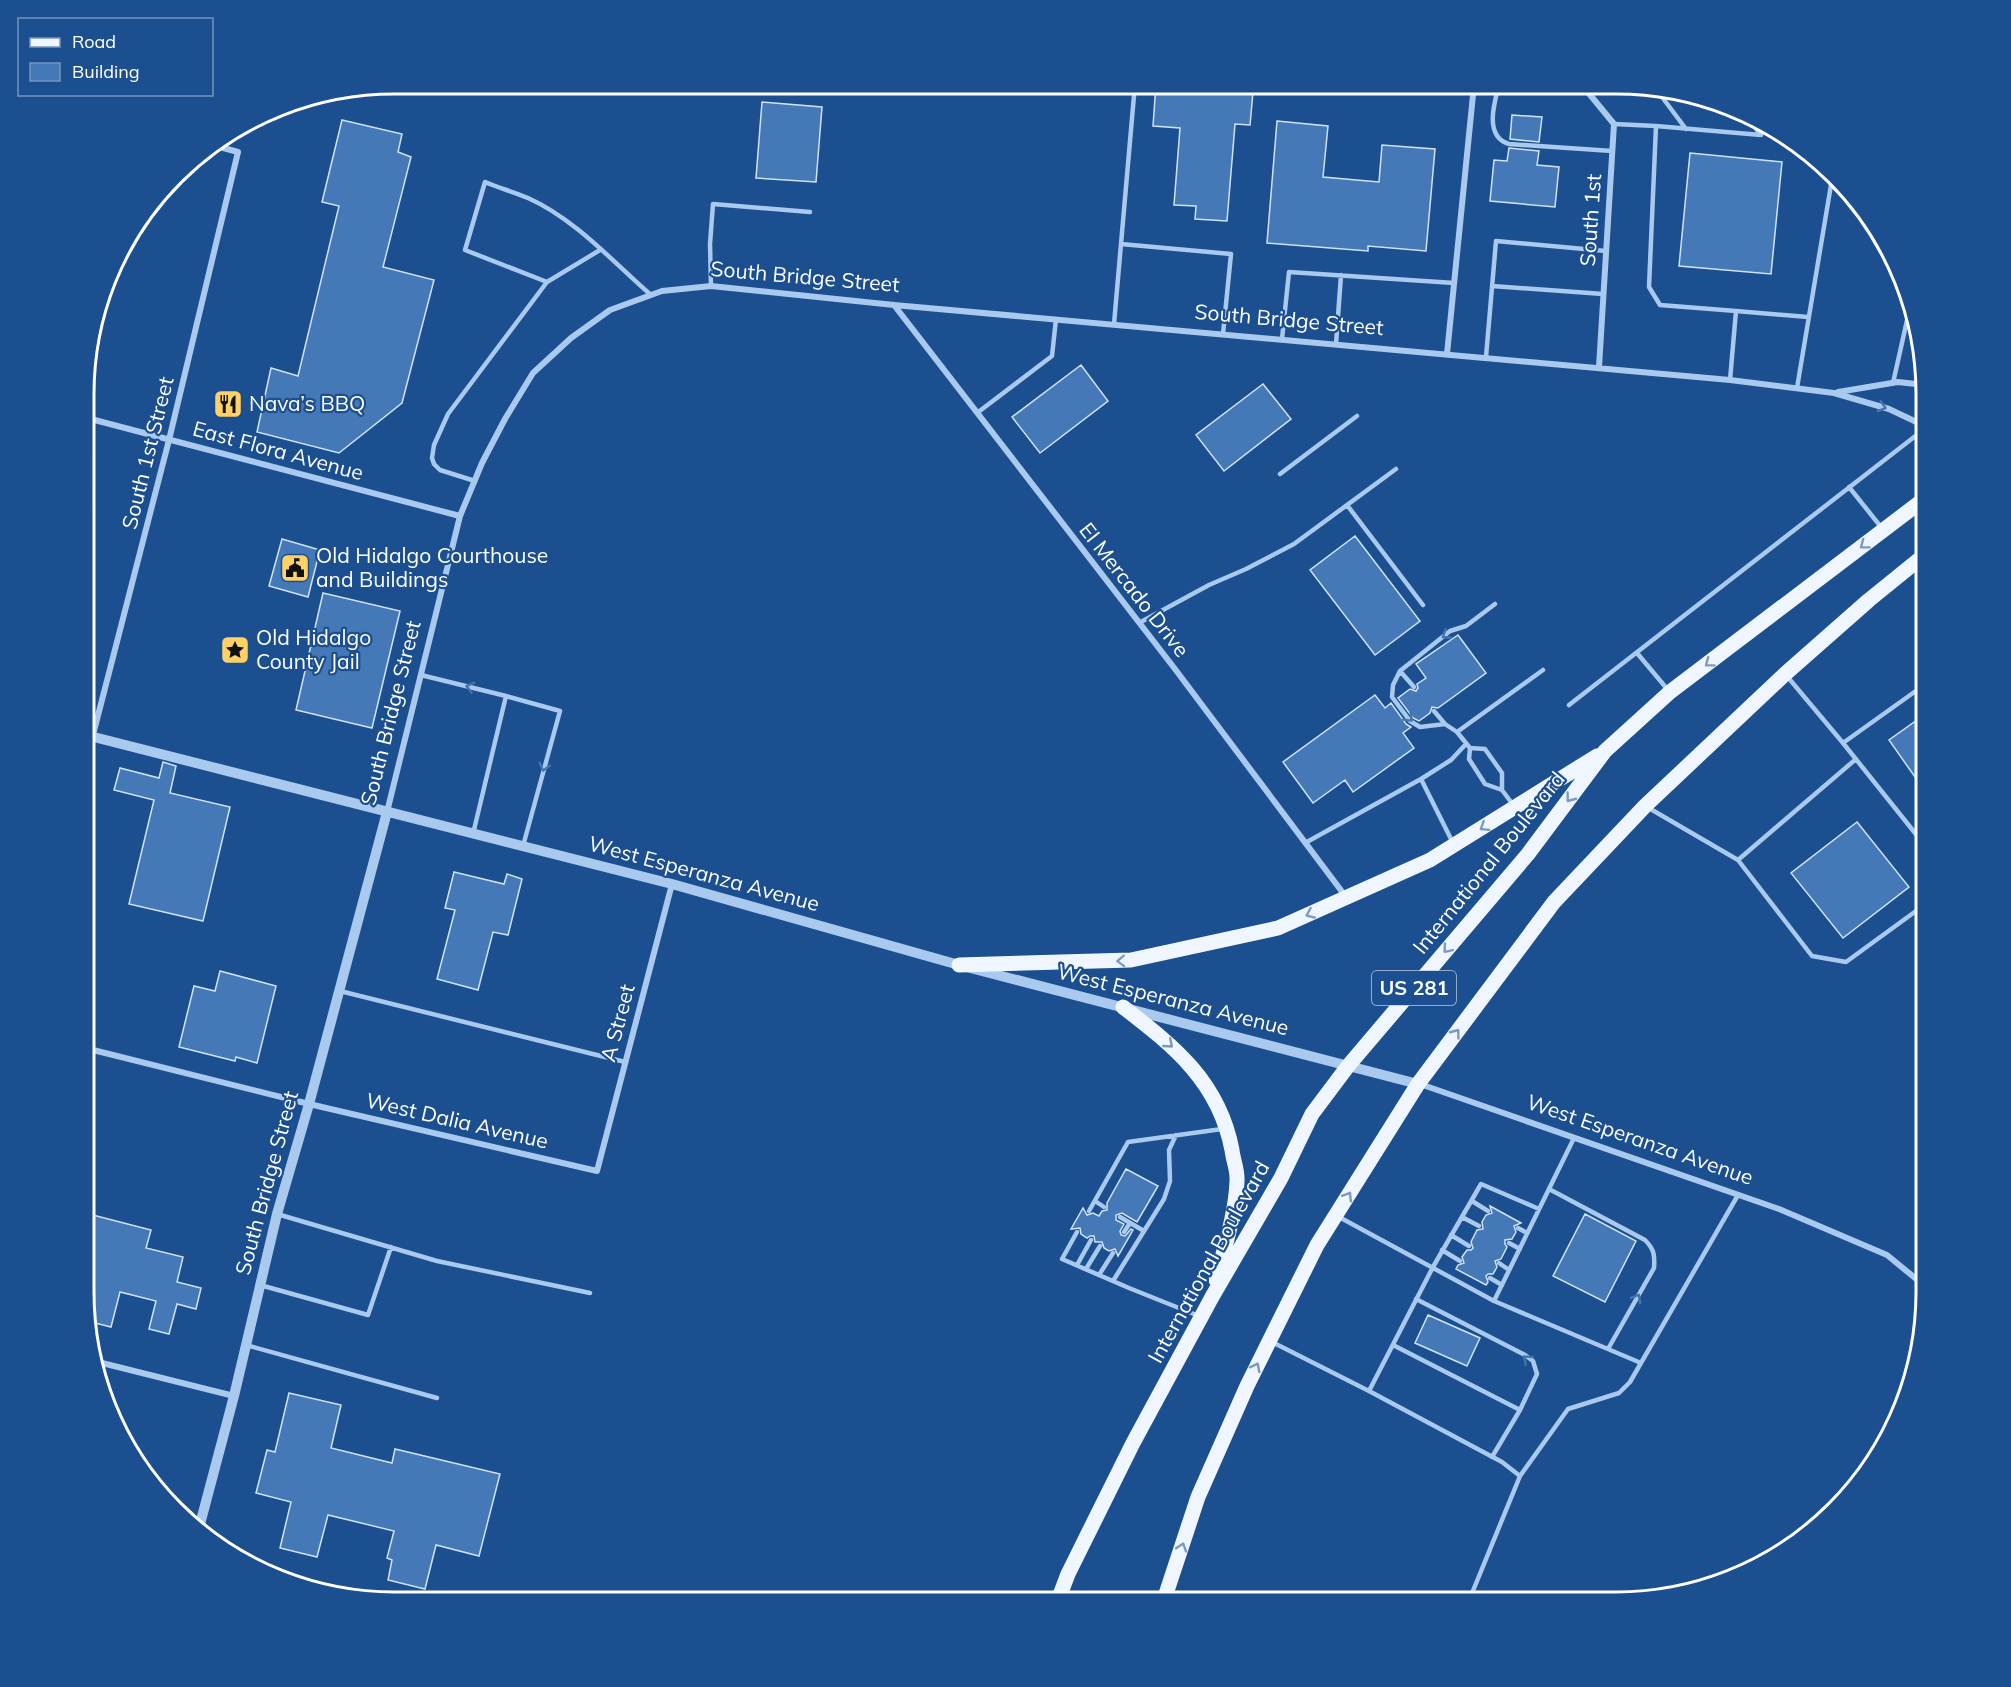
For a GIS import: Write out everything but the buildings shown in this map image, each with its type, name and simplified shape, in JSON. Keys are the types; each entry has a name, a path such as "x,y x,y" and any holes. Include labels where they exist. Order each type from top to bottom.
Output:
{"main road":[{"name":"International Boulevard","path":"1061,1592 1133,1443 1212,1297 1281,1178 1312,1114 1348,1066 1528,854 1605,751 1670,692 1916,504"},
{"name":"US 281","path":"1167,1592 1198,1497 1246,1386 1317,1245 1418,1084 1554,902 1645,806 1785,674 1916,562"},
{"path":"959,966 1131,960 1278,928 1430,860 1605,751"},
{"path":"1123,1007 1172,1046 1204,1081 1227,1128 1238,1180 1212,1297"}],"street":[{"path":"1447,354 1473,95"},
{"path":"1590,95 1614,124"},
{"name":"South 1st","path":"1599,367 1614,124"},
{"name":"South 1st Street","path":"94,718 169,440 238,152 224,148"},
{"name":"South Bridge Street","path":"201,1521 234,1396 277,1214 309,1104 387,812 460,516 505,418 533,374 571,338 610,310 662,291 711,286 894,305 1730,380 1834,393 1889,409 1916,422"},
{"name":"El Mercado Drive","path":"894,305 1346,897"},
{"name":"South Bridge Street","path":"1834,393 1893,383 1916,384"},
{"name":"East Flora Avenue","path":"94,420 460,516"},
{"name":"West Esperanza Avenue","path":"94,737 672,884 959,966 1418,1084 1779,1209 1887,1255 1916,1279"},
{"name":"A Street","path":"597,1171 672,884"},
{"name":"West Dalia Avenue","path":"94,1050 309,1104 597,1171"},
{"path":"103,1363 234,1396"}],"lane":[{"path":"1114,324 1134,95"},
{"path":"1496,95 1494,104 1494,133 1501,141 1509,144 1612,151"},
{"path":"1663,98 1686,129"},
{"path":"1614,124 1761,135 1756,129"},
{"path":"1656,126 1649,287 1660,305 1808,316"},
{"path":"547,282 465,250 484,182 529,199 559,217 651,295"},
{"path":"1797,388 1831,184"},
{"path":"711,286 710,244 713,204 810,212"},
{"path":"1486,357 1496,241 1606,251"},
{"path":"1121,244 1231,254 1223,334"},
{"path":"475,481 440,470 434,465 432,458 434,446 448,414 547,282 600,250"},
{"path":"1282,339 1289,272 1454,283"},
{"path":"1336,344 1341,275"},
{"path":"1492,285 1603,294"},
{"path":"1730,380 1736,311"},
{"path":"977,413 1052,356 1056,319"},
{"path":"1893,383 1907,321"},
{"path":"1280,474 1357,416"},
{"path":"1569,705 1916,436"},
{"path":"1139,623 1209,585 1294,544 1396,469"},
{"path":"1849,488 1883,530"},
{"path":"1347,505 1423,605"},
{"path":"1445,724 1420,727 1410,721 1392,697 1393,685 1400,671 1450,631 1466,626 1495,604"},
{"path":"1637,653 1670,692"},
{"path":"1456,732 1543,670"},
{"path":"1400,671 1414,687"},
{"path":"1785,674 1916,834"},
{"path":"421,675 560,711 522,846"},
{"path":"1843,743 1916,690"},
{"path":"472,834 506,696"},
{"path":"1434,711 1468,746 1470,759 1485,784 1502,790 1515,807"},
{"path":"1305,843 1421,779 1468,746 1485,749 1502,773 1502,790"},
{"path":"1738,860 1856,759"},
{"path":"1421,779 1455,845"},
{"path":"1645,806 1738,860 1812,956 1846,962 1916,911"},
{"path":"338,990 626,1062"},
{"path":"1089,1211 1128,1142 1227,1128"},
{"path":"1113,1281 1164,1199 1170,1181 1169,1150 1176,1135"},
{"path":"1494,1301 1574,1138"},
{"path":"1369,1390 1442,1250 1481,1184 1539,1209"},
{"path":"1549,1189 1645,1240 1653,1247 1654,1268 1608,1348"},
{"path":"1473,1592 1520,1476 1568,1409 1619,1393 1630,1382 1738,1195"},
{"path":"1095,1201 1104,1207"},
{"path":"1472,1201 1488,1211"},
{"path":"277,1214 437,1261 590,1293"},
{"path":"1335,1216 1494,1301 1641,1363"},
{"path":"1120,1217 1144,1231"},
{"path":"1462,1217 1479,1226"},
{"path":"1124,1233 1130,1223"},
{"path":"1518,1228 1527,1233"},
{"path":"1077,1232 1062,1259 1202,1317"},
{"path":"1451,1235 1469,1246"},
{"path":"1077,1265 1091,1240"},
{"path":"1509,1244 1520,1249"},
{"path":"1086,1269 1100,1246"},
{"path":"260,1285 368,1315 391,1247"},
{"path":"1442,1250 1460,1261"},
{"path":"1099,1275 1113,1253"},
{"path":"1499,1263 1509,1269"},
{"path":"1490,1278 1502,1285"},
{"path":"1416,1299 1533,1361 1537,1374 1520,1410 1492,1457"},
{"path":"1269,1341 1369,1390 1492,1457 1520,1476"},
{"path":"246,1345 437,1398"},
{"path":"1393,1345 1520,1410"}],"place":[{"name":"Nava’s BBQ","path":"228,404"},
{"name":"Old Hidalgo Courthouse and Buildings","path":"295,568"},
{"name":"Old Hidalgo County Jail","path":"235,650"}]}
